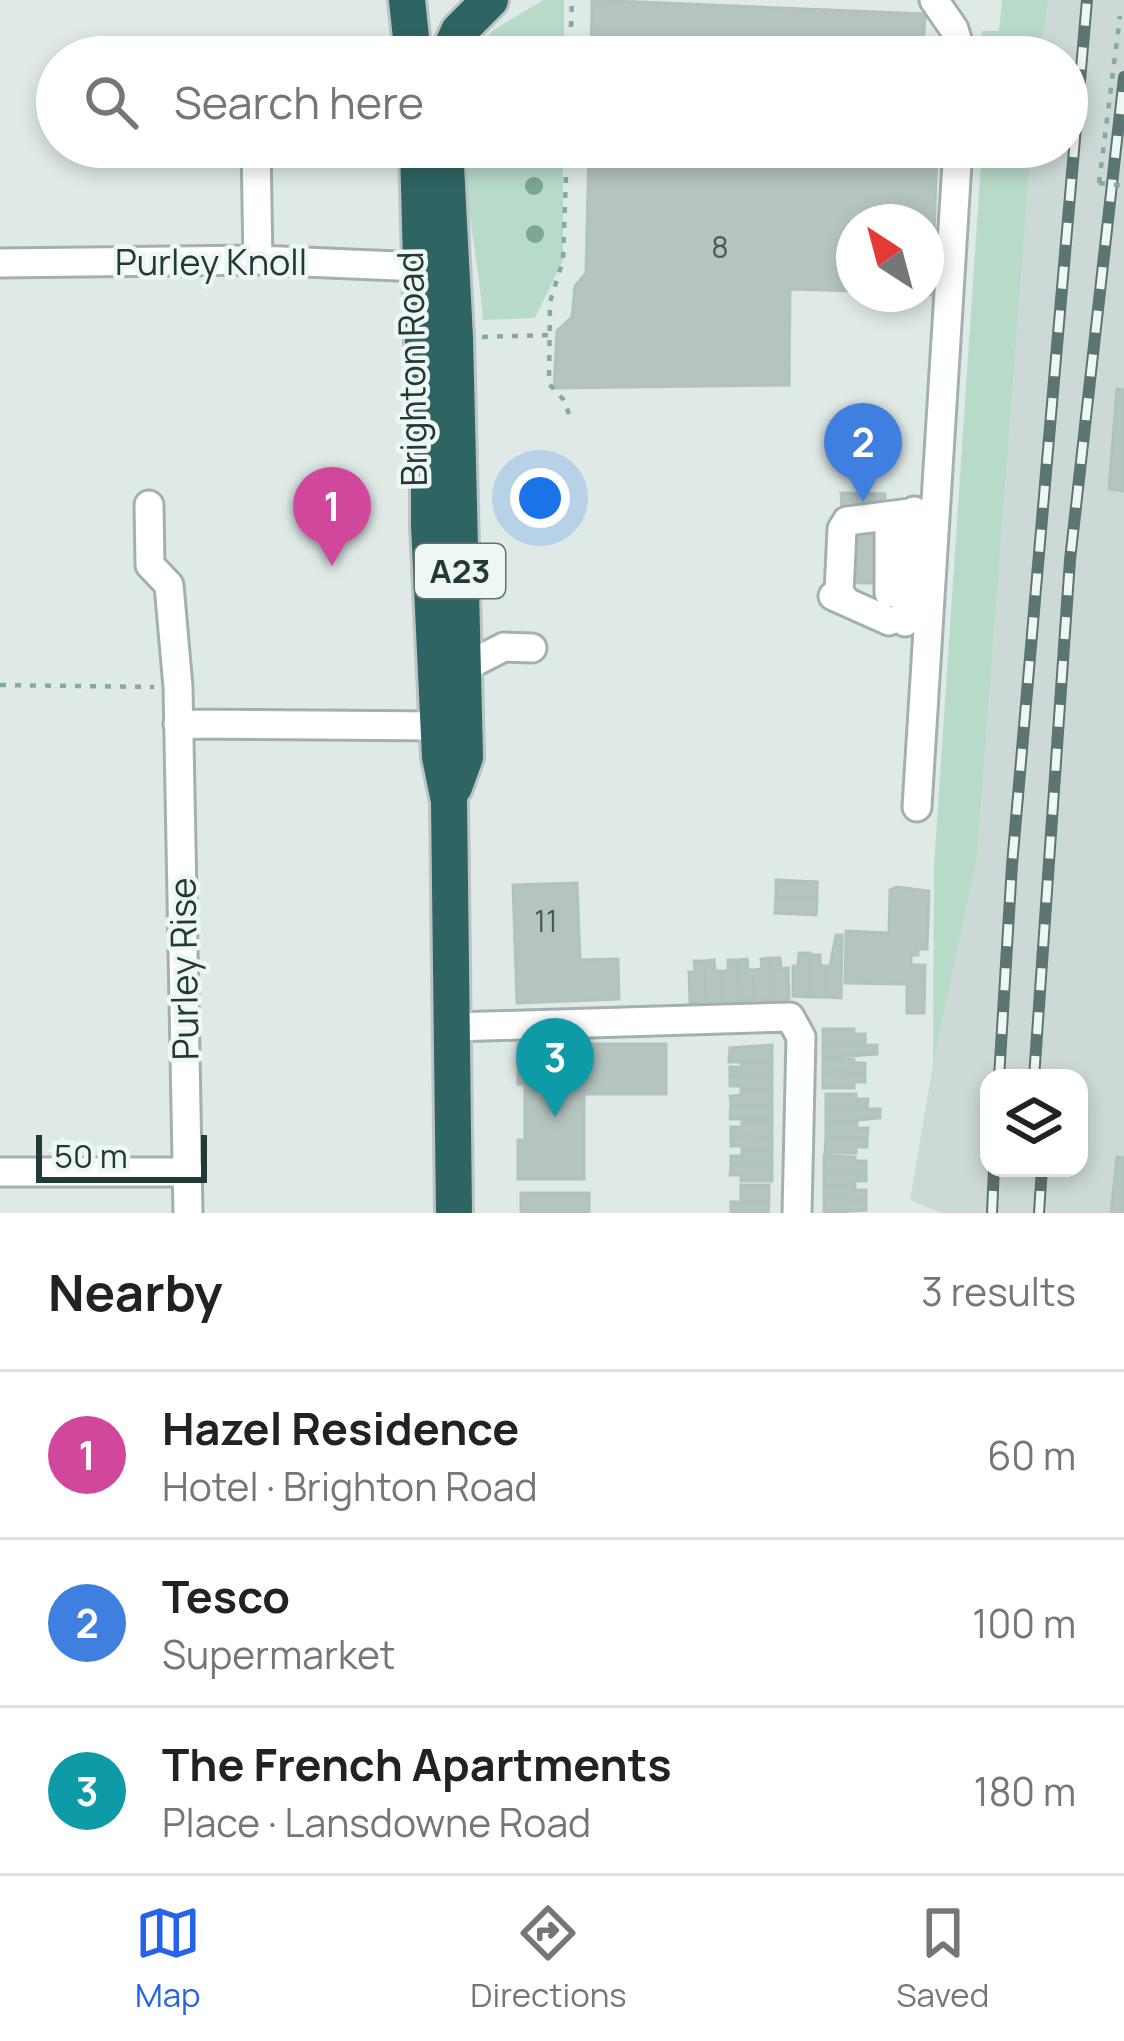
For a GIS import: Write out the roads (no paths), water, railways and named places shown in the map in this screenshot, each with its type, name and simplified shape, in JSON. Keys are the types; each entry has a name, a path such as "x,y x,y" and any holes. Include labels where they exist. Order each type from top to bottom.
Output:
{"highway":[{"path":"407,0 411,36"},
{"path":"457,36 490,0"},
{"name":"Brighton Road","path":"419,168 439,726 449,801 454,1213"},
{"name":"Brighton Road","path":"446,168 465,757 449,801"}],"street":[{"path":"934,0 956,36"},
{"path":"954,29 959,0"},
{"path":"256,168 258,260"},
{"path":"883,615 938,499 957,168"},
{"name":"Purley Knoll","path":"0,263 258,260 421,267"},
{"path":"883,615 839,593 842,529 858,519 910,513 938,499"},
{"name":"Purley Rise","path":"148,506 150,565 169,585 178,687 188,1213"},
{"path":"910,513 883,615 917,808"},
{"path":"463,668 504,647 532,648"},
{"path":"178,724 439,726"},
{"path":"454,1027 790,1016 801,1037 797,1213"},
{"path":"0,1172 189,1172"}],"railway":[{"path":"1084,36 1087,0"},
{"path":"1035,1069 1070,560 1124,77"},
{"path":"1000,1069 1012,865 1072,168"},
{"path":"992,1213 994,1177"},
{"path":"1039,1213 1041,1177"}],"place":[{"name":"Tesco","path":"863,502"},
{"name":"Hazel Residence","path":"332,566"},
{"name":"The French Apartments","path":"555,1117"}]}
